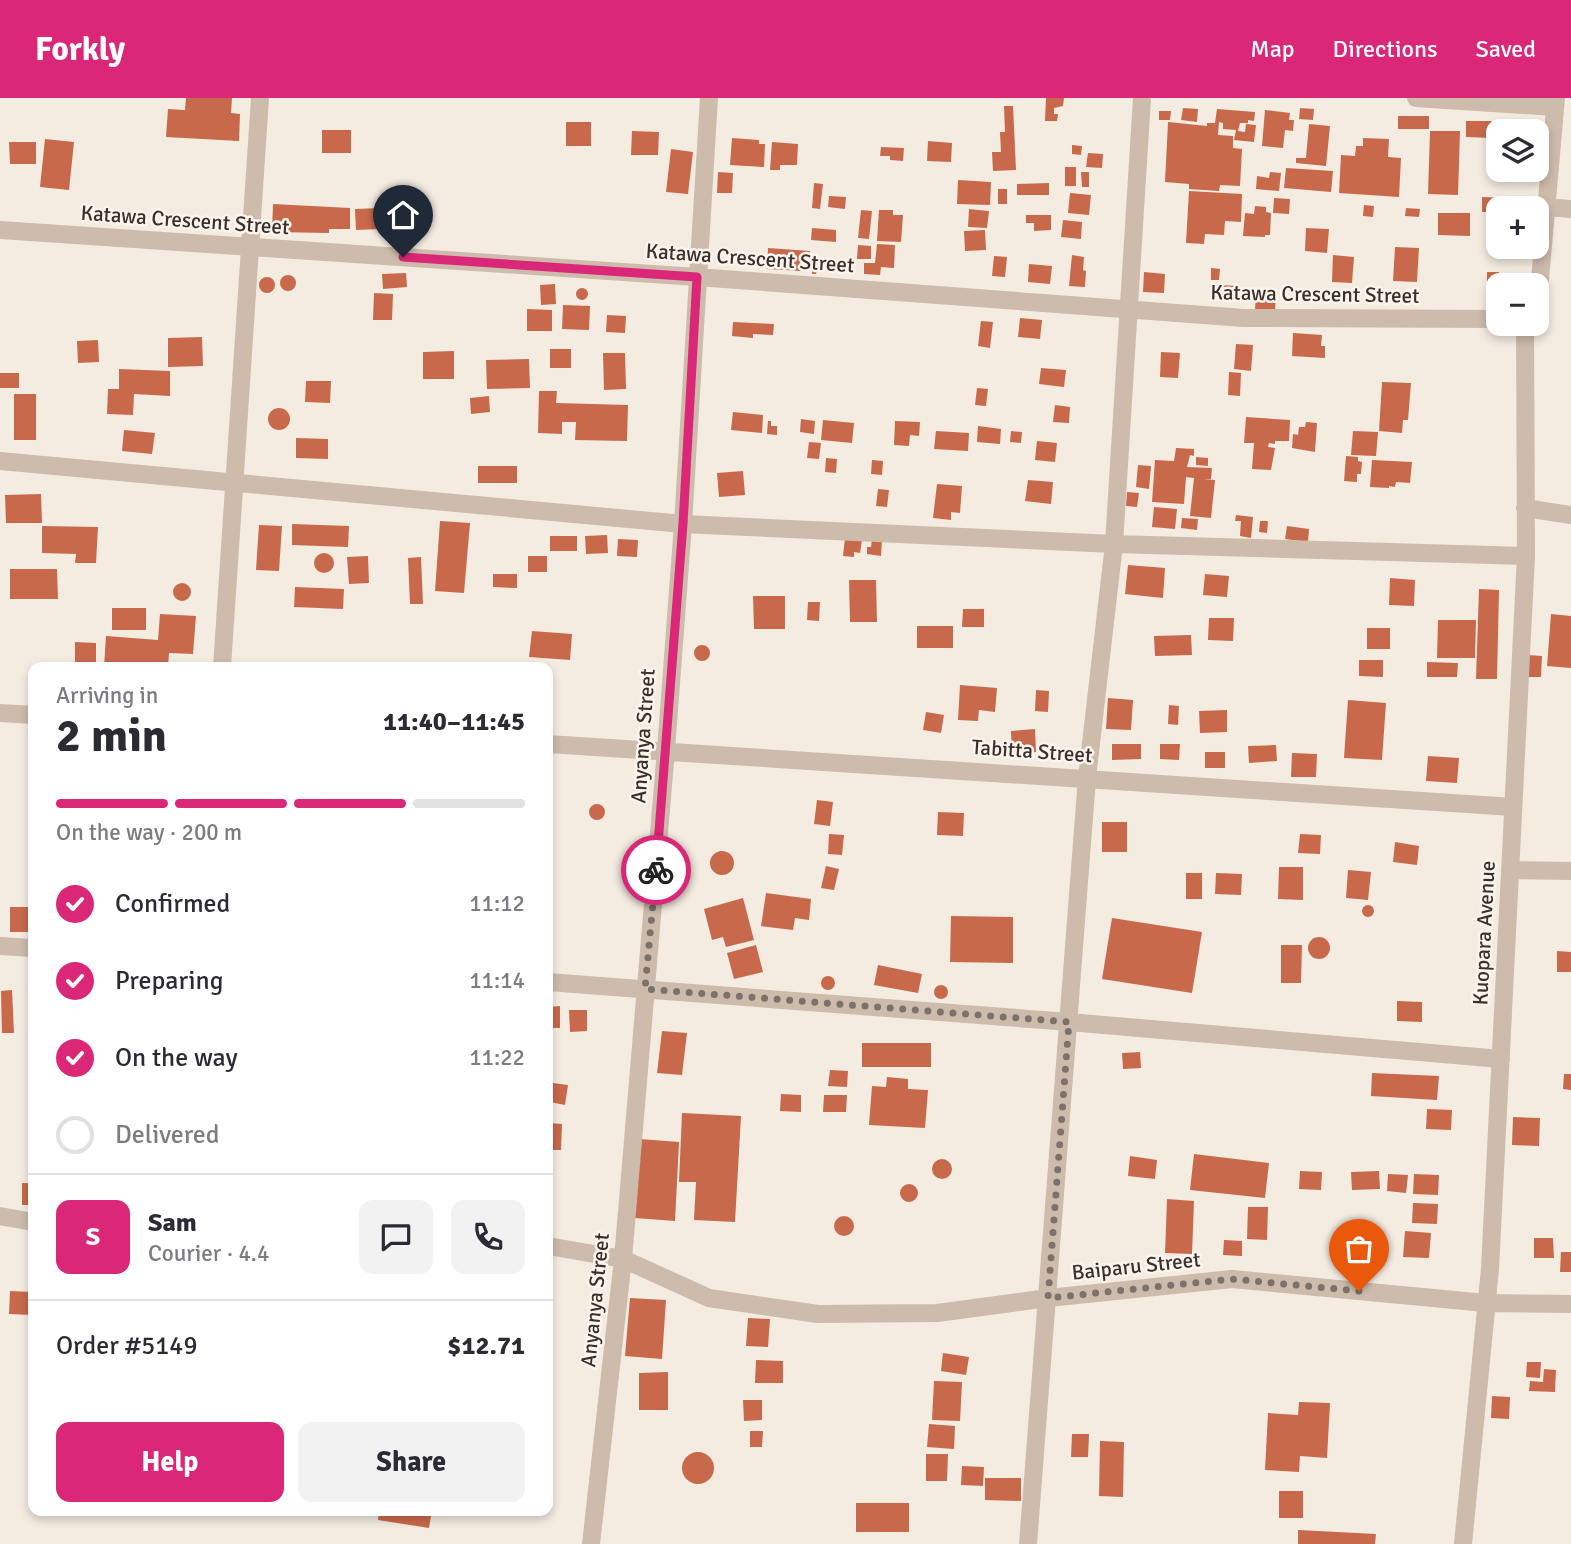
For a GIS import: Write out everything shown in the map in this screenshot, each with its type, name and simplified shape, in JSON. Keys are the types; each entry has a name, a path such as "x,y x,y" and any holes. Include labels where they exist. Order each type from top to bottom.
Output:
{"street":[{"path":"222,662 260,98"},
{"name":"Anyanya Street","path":"591,1544 623,1259 666,750 664,747 683,524 709,98"},
{"path":"1028,1544 1087,778 1114,544 1142,98"},
{"path":"1416,98 1555,102 1547,196"},
{"path":"1549,207 1571,208"},
{"name":"Katawa Crescent Street","path":"0,230 697,277 1244,318 1486,319"},
{"name":"Kuopara Avenue","path":"1463,1544 1486,1303 1501,1059 1526,556 1525,336"},
{"path":"0,461 683,524 1114,544 1526,556"},
{"path":"1525,508 1571,515"},
{"path":"0,713 28,715"},
{"name":"Tabitta Street","path":"553,744 1513,807"},
{"path":"1510,870 1571,871"},
{"path":"0,946 28,948"},
{"path":"553,982 1501,1059"},
{"path":"0,1216 28,1221"},
{"name":"Baiparu Street","path":"553,1247 623,1259 709,1298 818,1314 937,1313 1048,1298 1232,1279 1486,1303 1571,1304"}],"building":[{"path":"186,98 232,98 231,113 240,114 239,141 166,137 168,109 185,110"},
{"path":"1046,98 1064,98 1063,106 1054,108 1054,114 1058,114 1057,121 1045,121"},
{"path":"1004,106 1013,106 1016,170 993,171 992,152 1001,152 1000,132 1005,132"},
{"path":"1183,108 1198,109 1197,122 1181,120"},
{"path":"1300,108 1314,109 1313,120 1299,119"},
{"path":"1217,109 1255,112 1254,121 1240,123 1238,131 1245,132 1246,124 1256,125 1254,142 1234,140 1236,130 1223,129 1223,123 1219,122 1218,135 1233,136 1233,148 1242,149 1240,186 1220,185 1219,191 1189,189 1189,184 1165,182 1168,122 1207,126 1207,123 1215,123"},
{"path":"1265,110 1290,113 1289,120 1294,120 1293,131 1285,130 1283,148 1262,146"},
{"path":"1159,111 1171,111 1170,120 1159,120"},
{"path":"1398,116 1429,116 1429,129 1398,129"},
{"path":"1466,121 1486,121 1486,138 1466,137"},
{"path":"566,122 591,122 591,146 566,146"},
{"path":"1309,124 1330,126 1326,166 1296,163 1296,158 1306,158"},
{"path":"322,130 351,130 351,153 322,153"},
{"path":"632,131 659,132 658,155 631,155"},
{"path":"1430,131 1460,131 1458,195 1428,194"},
{"path":"732,138 759,140 759,144 765,144 764,167 730,165"},
{"path":"1363,138 1389,139 1388,157 1401,158 1399,197 1339,193 1341,155 1355,156 1356,146 1363,146"},
{"path":"45,139 74,142 69,190 40,187"},
{"path":"928,141 952,143 951,162 927,161"},
{"path":"9,142 36,142 36,164 10,164"},
{"path":"772,142 798,144 797,165 780,165 780,170 770,170"},
{"path":"1072,145 1082,146 1081,155 1072,154"},
{"path":"881,147 904,148 903,161 890,160 890,156 880,156"},
{"path":"671,149 693,152 688,194 666,192"},
{"path":"1088,153 1103,154 1102,168 1086,167"},
{"path":"1065,167 1076,167 1076,186 1065,186"},
{"path":"1286,168 1333,171 1331,192 1284,188"},
{"path":"718,172 733,173 732,193 717,193"},
{"path":"1081,172 1089,172 1089,187 1082,187"},
{"path":"1270,172 1281,173 1279,191 1256,189 1257,176 1269,178"},
{"path":"958,180 991,182 990,205 957,204"},
{"path":"814,183 823,184 820,209 812,208"},
{"path":"1049,183 1049,195 1017,195 1017,184"},
{"path":"998,189 1007,189 1007,204 998,204"},
{"path":"1189,191 1242,194 1241,222 1225,221 1224,235 1205,234 1204,244 1186,243"},
{"path":"1070,193 1091,195 1089,215 1068,213"},
{"path":"829,196 846,197 845,209 828,207"},
{"path":"1482,197 1486,197 1486,212 1482,212"},
{"path":"1274,198 1290,199 1289,214 1273,213"},
{"path":"401,203 432,207 430,227 398,224"},
{"path":"273,204 350,208 350,229 329,229 329,233 272,232"},
{"path":"1364,205 1374,206 1373,217 1363,216"},
{"path":"1255,206 1266,207 1266,212 1271,213 1270,235 1243,236 1245,213 1254,214"},
{"path":"381,208 381,229 356,230 355,209"},
{"path":"1406,208 1420,209 1419,217 1405,216"},
{"path":"969,209 989,211 987,228 968,227"},
{"path":"861,210 872,211 869,239 858,238"},
{"path":"879,210 893,210 893,215 903,215 901,242 877,241"},
{"path":"1438,213 1470,213 1470,236 1438,235"},
{"path":"1026,215 1051,215 1051,230 1034,231 1034,223 1026,223"},
{"path":"1063,220 1082,222 1081,239 1061,237"},
{"path":"812,228 836,230 836,242 811,240"},
{"path":"1306,228 1329,229 1327,253 1305,251"},
{"path":"985,230 986,250 965,251 964,231"},
{"path":"877,244 895,245 894,268 881,267 880,275 864,274 864,263 875,263"},
{"path":"858,245 871,246 871,259 857,259"},
{"path":"1395,247 1419,248 1417,282 1393,281"},
{"path":"768,248 810,251 809,267 801,266 801,271 767,269"},
{"path":"1072,255 1084,257 1085,287 1069,286"},
{"path":"1333,255 1354,257 1352,283 1332,282"},
{"path":"994,256 1007,257 1005,277 992,276"},
{"path":"813,261 820,261 820,270 817,270 816,274 812,274"},
{"path":"1029,264 1052,266 1050,284 1028,282"},
{"path":"1211,268 1220,269 1219,280 1211,280"},
{"path":"1144,272 1165,274 1164,293 1143,292"},
{"path":"406,273 407,287 383,289 382,274"},
{"path":"285,275 291,275 296,283 294,289 285,291 280,286 280,280"},
{"path":"267,277 273,279 273,291 267,293 261,291 259,285 261,279"},
{"path":"555,284 556,304 541,305 540,285"},
{"path":"1218,285 1240,286 1239,297 1217,296"},
{"path":"577,289 587,289 587,299 577,299"},
{"path":"374,293 393,294 392,320 373,320"},
{"path":"1256,293 1276,295 1275,311 1255,310"},
{"path":"563,305 590,306 589,330 562,329"},
{"path":"527,309 552,310 552,331 527,331"},
{"path":"607,315 626,316 625,333 606,332"},
{"path":"1020,318 1042,320 1040,339 1018,337"},
{"path":"981,321 993,322 990,348 978,346"},
{"path":"733,322 774,324 773,335 753,334 753,338 732,336"},
{"path":"1293,333 1322,335 1321,346 1325,346 1325,358 1292,356"},
{"path":"202,337 203,366 168,367 168,338"},
{"path":"98,340 99,362 78,363 77,341"},
{"path":"1236,344 1253,345 1251,371 1234,369"},
{"path":"550,349 571,349 571,368 550,368"},
{"path":"454,351 454,379 423,379 423,352"},
{"path":"1161,352 1180,353 1178,378 1160,377"},
{"path":"603,353 625,353 626,389 604,390"},
{"path":"529,359 530,388 487,389 486,360"},
{"path":"1041,368 1066,370 1064,387 1039,384"},
{"path":"119,369 170,371 170,396 134,394 133,415 107,414 108,389 119,389"},
{"path":"1229,372 1241,373 1240,396 1228,395"},
{"path":"0,373 19,373 19,388 0,388"},
{"path":"306,381 331,381 330,403 305,402"},
{"path":"1382,382 1411,383 1408,420 1403,420 1402,433 1379,431"},
{"path":"977,388 988,389 986,406 975,405"},
{"path":"539,391 557,391 556,403 628,405 627,441 575,440 576,422 562,422 562,434 538,433"},
{"path":"14,394 36,394 36,440 14,440"},
{"path":"489,396 490,412 471,414 470,398"},
{"path":"1055,405 1070,407 1069,423 1053,422"},
{"path":"279,408 287,411 290,419 287,427 279,430 271,427 268,419 271,411"},
{"path":"733,412 763,415 762,433 731,430"},
{"path":"1246,417 1290,420 1289,441 1269,443 1268,447 1275,448 1271,470 1252,469 1254,443 1244,443"},
{"path":"801,419 815,421 814,434 800,432"},
{"path":"823,420 854,423 852,443 821,440"},
{"path":"768,421 771,421 771,426 777,426 777,435 767,434"},
{"path":"895,421 920,422 919,436 910,435 909,446 894,445"},
{"path":"1306,422 1317,423 1315,452 1292,448 1293,434 1298,435 1299,427 1305,427"},
{"path":"978,426 1001,429 1000,444 977,442"},
{"path":"124,430 155,433 152,454 122,451"},
{"path":"936,431 969,433 968,451 934,449"},
{"path":"1011,431 1022,432 1021,443 1010,442"},
{"path":"1353,431 1378,432 1376,456 1351,455"},
{"path":"296,438 328,439 328,459 296,458"},
{"path":"1037,441 1057,443 1055,462 1035,460"},
{"path":"809,442 821,443 819,459 807,458"},
{"path":"1176,448 1194,449 1194,456 1190,455 1187,467 1212,468 1211,479 1204,479 1215,480 1211,518 1190,516 1194,478 1186,477 1184,504 1152,502 1155,460 1174,461"},
{"path":"1346,456 1358,457 1358,461 1362,462 1357,482 1344,481"},
{"path":"1196,457 1208,458 1208,466 1196,465"},
{"path":"826,458 837,459 836,473 825,472"},
{"path":"872,460 883,461 882,475 871,474"},
{"path":"1372,460 1412,462 1410,483 1396,482 1395,487 1389,488 1370,487"},
{"path":"1138,465 1151,466 1149,489 1136,487"},
{"path":"478,466 517,466 517,483 478,483"},
{"path":"743,471 745,495 719,497 717,473"},
{"path":"1028,480 1053,482 1051,504 1025,501"},
{"path":"937,484 962,486 960,513 951,512 951,520 933,518"},
{"path":"878,489 889,490 887,507 876,506"},
{"path":"1127,492 1139,493 1137,507 1126,506"},
{"path":"41,494 42,523 6,523 5,495"},
{"path":"1154,507 1177,509 1175,529 1152,527"},
{"path":"1236,515 1253,517 1251,538 1240,536 1241,521 1235,521"},
{"path":"1182,518 1198,519 1197,530 1181,528"},
{"path":"440,521 470,523 464,593 435,591"},
{"path":"1260,521 1268,521 1267,533 1259,532"},
{"path":"292,524 349,526 348,547 292,545"},
{"path":"259,525 282,526 279,571 256,570"},
{"path":"42,526 98,527 96,563 75,563 76,554 42,553"},
{"path":"1287,526 1309,529 1308,542 1285,539"},
{"path":"607,535 608,553 586,554 585,536"},
{"path":"550,536 577,536 577,551 550,551"},
{"path":"845,538 862,540 860,553 854,552 854,557 843,556"},
{"path":"618,539 638,540 637,557 617,556"},
{"path":"872,539 882,540 881,556 867,554 867,547 871,547"},
{"path":"324,553 331,556 334,563 331,570 324,573 317,570 314,563 317,556"},
{"path":"368,556 369,583 349,584 347,557"},
{"path":"528,556 547,556 547,572 528,572"},
{"path":"421,557 423,604 410,604 408,558"},
{"path":"1128,565 1165,568 1163,598 1125,594"},
{"path":"10,569 57,569 58,599 10,599"},
{"path":"493,574 517,574 517,588 493,587"},
{"path":"1205,574 1229,576 1227,597 1203,595"},
{"path":"1390,578 1415,580 1414,606 1389,605"},
{"path":"849,580 876,580 877,622 850,622"},
{"path":"182,583 188,586 191,592 188,598 182,601 176,598 173,592 176,586"},
{"path":"295,587 344,589 343,609 294,607"},
{"path":"1479,589 1499,590 1497,679 1476,679"},
{"path":"753,596 785,596 785,629 754,629"},
{"path":"808,602 820,602 819,621 807,620"},
{"path":"112,608 146,608 146,630 112,630"},
{"path":"963,609 984,609 984,627 962,627"},
{"path":"160,614 196,616 193,654 169,653 168,662 104,662 106,636 158,640"},
{"path":"1551,614 1571,616 1571,668 1547,666"},
{"path":"1209,618 1234,618 1233,641 1208,640"},
{"path":"1438,620 1476,620 1475,658 1437,658"},
{"path":"917,626 953,626 953,648 917,648"},
{"path":"1367,628 1390,628 1390,649 1367,649"},
{"path":"532,631 572,634 570,660 529,657"},
{"path":"1191,635 1192,655 1155,656 1154,636"},
{"path":"75,642 96,643 96,662 75,662"},
{"path":"702,645 708,647 708,659 702,661 696,659 694,653 696,647"},
{"path":"1528,655 1542,656 1541,677 1527,677"},
{"path":"1359,660 1383,660 1383,677 1359,676"},
{"path":"1427,662 1458,663 1457,677 1427,677"},
{"path":"960,685 997,688 995,712 979,710 978,721 958,720"},
{"path":"1036,690 1049,691 1048,712 1035,711"},
{"path":"1108,698 1133,700 1131,730 1106,729"},
{"path":"1348,700 1386,703 1382,760 1344,758"},
{"path":"1169,705 1179,706 1178,725 1168,724"},
{"path":"1227,710 1227,732 1200,733 1199,711"},
{"path":"926,712 944,715 941,733 923,730"},
{"path":"1035,729 1036,752 1012,754 1011,731"},
{"path":"1112,744 1141,744 1141,759 1112,760"},
{"path":"1160,744 1180,744 1179,760 1160,759"},
{"path":"1276,745 1277,761 1249,763 1248,746"},
{"path":"1205,752 1225,752 1225,768 1205,768"},
{"path":"1292,753 1317,754 1316,777 1291,777"},
{"path":"1428,756 1459,758 1457,783 1426,781"},
{"path":"817,800 833,802 830,826 814,824"},
{"path":"594,804 600,804 605,812 603,818 594,820 589,815 589,809"},
{"path":"938,812 964,813 963,836 937,835"},
{"path":"1102,822 1127,822 1127,852 1102,852"},
{"path":"829,834 844,835 842,855 828,854"},
{"path":"1300,834 1321,835 1320,854 1298,853"},
{"path":"1395,842 1419,846 1417,865 1393,862"},
{"path":"722,851 730,855 734,863 730,871 722,875 714,871 710,863 714,855"},
{"path":"826,866 839,869 834,890 821,888"},
{"path":"1279,867 1303,867 1303,900 1278,899"},
{"path":"1348,870 1371,872 1368,900 1346,898"},
{"path":"1186,873 1202,873 1202,899 1186,899"},
{"path":"1216,873 1242,874 1241,895 1215,894"},
{"path":"766,893 811,899 809,920 795,918 793,930 761,926"},
{"path":"743,898 754,940 726,947 723,937 712,940 704,909"},
{"path":"1368,905 1374,911 1368,917 1362,911"},
{"path":"10,907 28,907 28,932 10,932"},
{"path":"951,916 1013,917 1013,963 950,962"},
{"path":"1112,918 1202,932 1192,993 1102,979"},
{"path":"1319,937 1329,944 1330,948 1323,958 1319,959 1309,952 1308,948 1315,938"},
{"path":"756,945 763,972 734,979 727,953"},
{"path":"1281,945 1302,945 1301,983 1281,983"},
{"path":"1557,951 1571,952 1571,972 1557,972"},
{"path":"878,965 922,974 918,993 874,985"},
{"path":"825,976 831,976 835,983 831,990 825,990 821,986 821,980"},
{"path":"938,985 944,985 948,992 944,999 938,999 934,995 934,989"},
{"path":"12,990 14,1033 2,1033 1,991"},
{"path":"1397,1001 1422,1002 1422,1022 1397,1021"},
{"path":"560,1006 560,1028 553,1028 553,1007"},
{"path":"569,1010 587,1010 587,1031 570,1032"},
{"path":"662,1031 687,1033 682,1075 657,1073"},
{"path":"862,1043 931,1043 931,1067 862,1067"},
{"path":"1140,1052 1141,1068 1123,1069 1122,1053"},
{"path":"830,1070 848,1071 847,1087 828,1086"},
{"path":"1372,1073 1439,1076 1437,1100 1371,1096"},
{"path":"1564,1074 1571,1074 1571,1090 1563,1089"},
{"path":"887,1077 908,1079 908,1089 928,1090 925,1128 869,1125 872,1086 886,1087"},
{"path":"553,1083 568,1085 565,1105 553,1103"},
{"path":"781,1094 801,1095 801,1112 780,1111"},
{"path":"824,1095 847,1095 846,1112 823,1112"},
{"path":"1427,1109 1452,1110 1451,1130 1426,1129"},
{"path":"682,1113 741,1116 735,1222 694,1220 696,1182 679,1182"},
{"path":"1513,1117 1540,1118 1539,1146 1512,1145"},
{"path":"553,1123 562,1124 561,1150 553,1150"},
{"path":"640,1139 679,1142 675,1221 635,1218"},
{"path":"1194,1154 1269,1163 1265,1198 1190,1190"},
{"path":"1130,1156 1157,1160 1155,1179 1128,1176"},
{"path":"942,1159 949,1162 952,1169 949,1176 942,1179 935,1176 932,1169 935,1162"},
{"path":"1300,1171 1322,1172 1321,1190 1299,1189"},
{"path":"1379,1171 1380,1189 1352,1190 1351,1172"},
{"path":"1388,1174 1408,1175 1406,1193 1387,1191"},
{"path":"1414,1174 1439,1175 1438,1195 1413,1194"},
{"path":"22,1183 28,1183 28,1205 22,1205"},
{"path":"909,1184 915,1187 918,1193 915,1199 909,1202 903,1199 900,1193 903,1187"},
{"path":"1167,1199 1194,1201 1192,1254 1165,1253"},
{"path":"1413,1203 1438,1204 1437,1224 1412,1223"},
{"path":"1248,1207 1268,1207 1267,1240 1247,1239"},
{"path":"844,1216 851,1219 854,1226 851,1233 844,1236 837,1233 834,1226 837,1219"},
{"path":"1405,1231 1431,1233 1429,1258 1403,1257"},
{"path":"1534,1238 1553,1238 1554,1258 1534,1258"},
{"path":"1224,1240 1242,1241 1242,1256 1223,1255"},
{"path":"1561,1252 1571,1252 1571,1272 1560,1272"},
{"path":"10,1291 28,1292 28,1315 9,1314"},
{"path":"630,1298 666,1300 662,1359 625,1356"},
{"path":"748,1318 770,1319 768,1347 746,1346"},
{"path":"943,1353 969,1357 966,1375 941,1371"},
{"path":"756,1360 783,1361 783,1383 755,1383"},
{"path":"1527,1362 1541,1362 1540,1378 1526,1377"},
{"path":"1544,1369 1556,1370 1555,1392 1529,1391 1530,1381 1543,1382"},
{"path":"668,1372 668,1410 639,1410 639,1373"},
{"path":"934,1381 962,1382 960,1421 932,1420"},
{"path":"1492,1396 1510,1397 1509,1419 1491,1418"},
{"path":"743,1400 762,1400 762,1420 744,1421"},
{"path":"1299,1402 1330,1403 1327,1458 1300,1456 1299,1472 1265,1470 1268,1413 1298,1415"},
{"path":"929,1424 955,1426 954,1449 927,1447"},
{"path":"750,1431 763,1431 762,1447 750,1447"},
{"path":"1072,1434 1089,1434 1088,1457 1071,1457"},
{"path":"1100,1441 1124,1442 1123,1497 1099,1496"},
{"path":"698,1452 710,1456 714,1468 710,1480 698,1484 686,1480 682,1468 686,1456"},
{"path":"926,1454 948,1454 947,1481 926,1481"},
{"path":"962,1466 984,1467 983,1486 961,1485"},
{"path":"985,1478 1021,1478 1021,1501 985,1500"},
{"path":"1279,1491 1303,1491 1303,1518 1279,1518"},
{"path":"856,1503 909,1503 909,1532 856,1532"},
{"path":"378,1516 431,1516 429,1528 378,1520"},
{"path":"1298,1530 1376,1534 1375,1544 1298,1544"}],"way so far":[{"path":"656,870 645,989 1069,1022 1048,1298 1232,1279 1359,1291"}],"route":[{"path":"403,257 697,277 683,524 656,870"}]}
